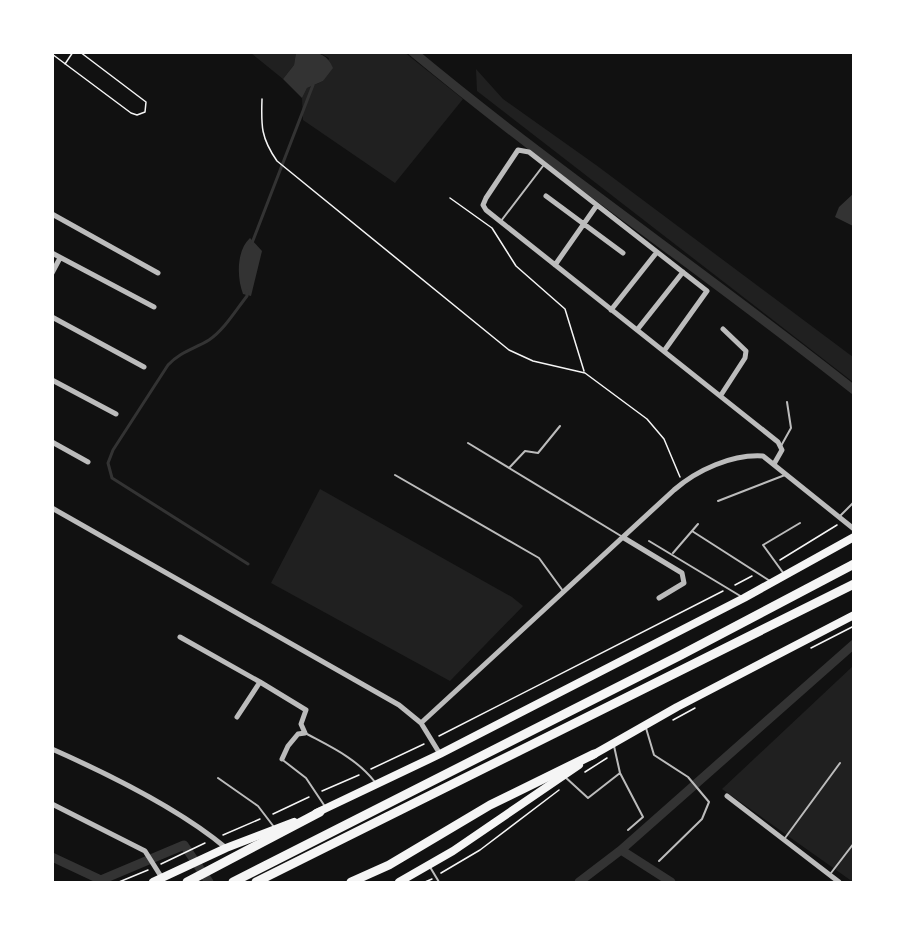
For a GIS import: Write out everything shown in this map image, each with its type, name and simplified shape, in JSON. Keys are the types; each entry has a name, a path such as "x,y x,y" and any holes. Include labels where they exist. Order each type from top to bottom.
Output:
{"highway":[{"path":"233,882 681,655 854,564"},
{"path":"256,882 854,584"},
{"path":"351,882 389,865 490,805 594,754"},
{"path":"187,882 324,810"}],"main road":[{"path":"153,882 226,848 324,810 378,785 744,598 854,537"},
{"path":"399,882 567,779 594,754 854,615"}],"street":[{"path":"664,351 707,291 545,163 530,152 518,150 483,205 611,310 637,330 664,351 721,395 781,446 781,453 774,464"},
{"path":"546,196 624,253"},
{"path":"555,265 597,205"},
{"path":"52,214 158,273"},
{"path":"611,310 657,252"},
{"path":"52,254 154,308"},
{"path":"52,273 60,258"},
{"path":"637,330 683,272"},
{"path":"52,317 144,367"},
{"path":"721,395 745,358 746,351 723,329"},
{"path":"52,380 117,414"},
{"path":"52,442 88,462"},
{"path":"421,723 682,482 710,468 748,455 763,456 854,529"},
{"path":"52,508 399,705 421,723 440,754"},
{"path":"624,538 682,573 684,583 659,598"},
{"path":"180,637 306,710 301,724 305,733 298,734 291,741 283,760"},
{"path":"237,717 260,682"},
{"path":"52,749 87,765 226,848"},
{"path":"727,796 839,882"},
{"path":"52,804 148,855 162,879"}],"lane":[{"path":"501,222 545,163"},
{"path":"781,446 791,428 787,402"},
{"path":"509,468 525,451 538,453 560,426"},
{"path":"468,443 624,538"},
{"path":"718,501 786,474"},
{"path":"395,475 539,558 563,591"},
{"path":"841,519 854,502"},
{"path":"672,554 698,524"},
{"path":"786,576 763,545 800,524"},
{"path":"692,531 772,583"},
{"path":"649,541 744,598"},
{"path":"645,725 654,755 688,777 706,796 708,808 702,819 659,861"},
{"path":"305,733 351,757 378,785"},
{"path":"613,743 620,774 643,816 628,830"},
{"path":"283,760 306,778 324,810"},
{"path":"783,840 840,763"},
{"path":"567,779 588,798 620,774"},
{"path":"218,778 258,806 276,829"},
{"path":"830,876 854,843"},
{"path":"429,865 439,882"}],"path":[{"path":"65,64 74,52"},
{"path":"52,54 131,113 137,115 145,112 146,102 80,52"},
{"path":"262,99 261,126 265,144 277,160 509,350 533,361 585,373 647,419 664,440 682,482"},
{"path":"450,198 492,228 516,266 565,309 585,373"},
{"path":"776,563 841,519"},
{"path":"119,882 431,740 758,572"},
{"path":"801,653 854,626"},
{"path":"668,723 699,706"},
{"path":"425,882 480,849 567,779 615,752"}],"shaded area":[{"path":"404,52 463,99 395,183 303,120 302,98 307,88 323,81 329,58 320,53"},
{"path":"251,53 296,53 294,65 283,79"},
{"path":"296,53 323,55 333,68 323,81 307,88 302,98 283,79 294,65"},
{"path":"476,69 503,99 596,165 853,357 853,382 477,91"},
{"path":"853,194 853,226 835,217 839,207"},
{"path":"250,238 262,251 251,296 243,294 239,273 242,250"},
{"path":"320,489 512,597 523,606 450,681 271,583"},
{"path":"853,666 853,882 722,789"}],"waterway":[{"path":"413,52 522,139 854,390"},
{"path":"252,243 313,85"},
{"path":"247,291 247,296 214,336 182,354 168,365 113,450 108,463 112,478 248,564"},
{"path":"579,882 621,850 854,644"},
{"path":"52,857 101,880 184,845 209,882"},
{"path":"621,850 671,882"}]}
